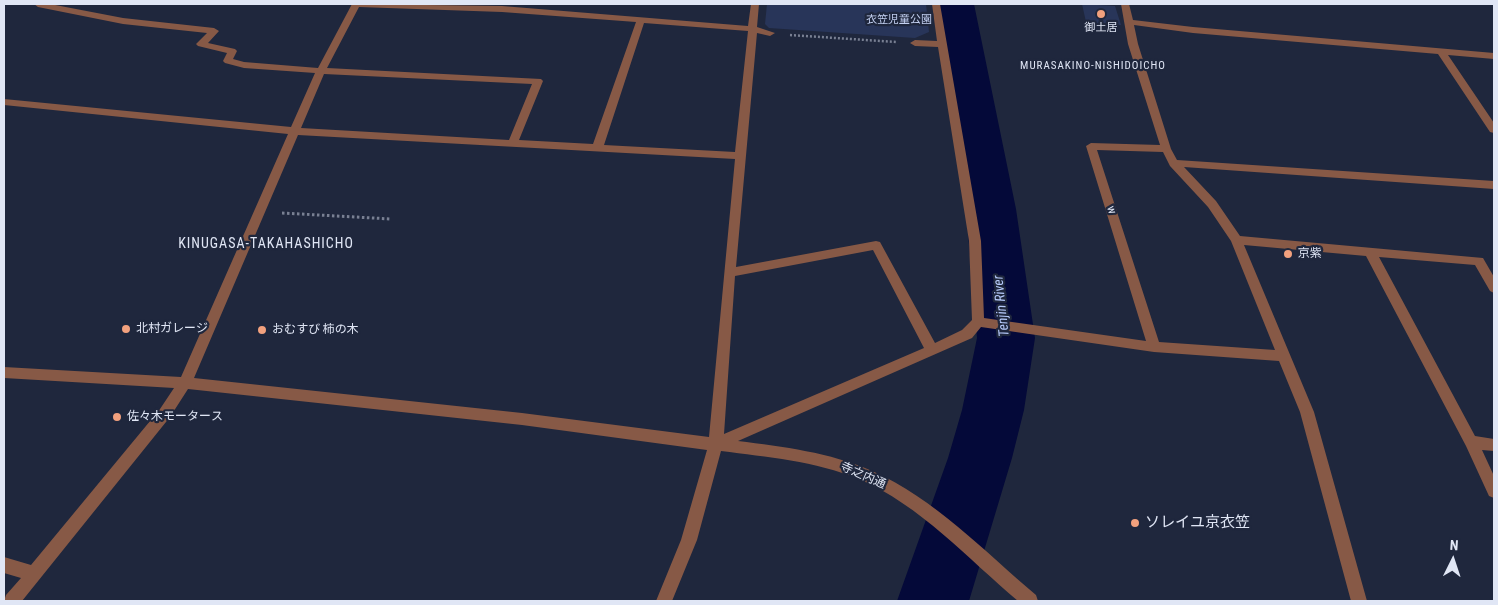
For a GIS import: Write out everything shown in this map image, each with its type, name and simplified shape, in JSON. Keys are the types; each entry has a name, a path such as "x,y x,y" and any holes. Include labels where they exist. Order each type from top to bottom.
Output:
{"street":[{"path":"38,4 123,21 214,31 200,44 232,51 228,61 244,65 321,71 538,81 513,143"},
{"path":"12,601 165,413 185,383 321,71 356,4 504,6 752,29 770,33"},
{"path":"664,601 689,540 716,444 729,273 755,4"},
{"path":"716,444 967,334 978,322 975,241 936,4"},
{"path":"1125,4 1133,44 1166,149 1174,163 1212,204 1236,240 1307,412 1359,601"},
{"path":"597,149 641,20"},
{"path":"1128,22 1193,30 1494,56"},
{"path":"915,43 942,44"},
{"path":"1441,51 1494,130"},
{"path":"4,102 294,131 740,156"},
{"name":"w","path":"1154,347 1091,146 1166,149"},
{"path":"1174,163 1494,185"},
{"path":"1236,240 1479,261 1494,288"},
{"path":"729,273 876,245 932,350"},
{"path":"1370,251 1471,442 1494,491"},
{"path":"978,322 1154,347 1284,356"},
{"name":"寺之内通","path":"4,372 185,383 522,419 805,456 846,467 884,484 952,532 1024,599"},
{"path":"1471,442 1494,445"},
{"path":"4,565 35,574"}],"path":[{"path":"770,33 915,43"},
{"path":"259,212 391,220"}],"green space":[{"name":"衣笠児童公園","path":"767,4 926,4 929,32 915,38 769,28 765,24"},
{"path":"1082,4 1115,6 1121,25 1086,22"}],"waterway":[{"name":"Tenjin River","path":"933,601 980,458 993,410 1006,338 991,209 954,4"}],"place":[{"name":"御土居","path":"1101,14"},
{"name":"京紫","path":"1288,254"},
{"name":"北村ガレージ","path":"126,329"},
{"name":"おむすび 柿の木","path":"262,330"},
{"name":"佐々木モータース","path":"117,417"},
{"name":"ソレイユ京衣笠","path":"1135,523"}],"district":[{"name":"MURASAKINO-NISHIDOICHO","path":"1093,66"},
{"name":"KINUGASA-TAKAHASHICHO","path":"266,244"}]}
